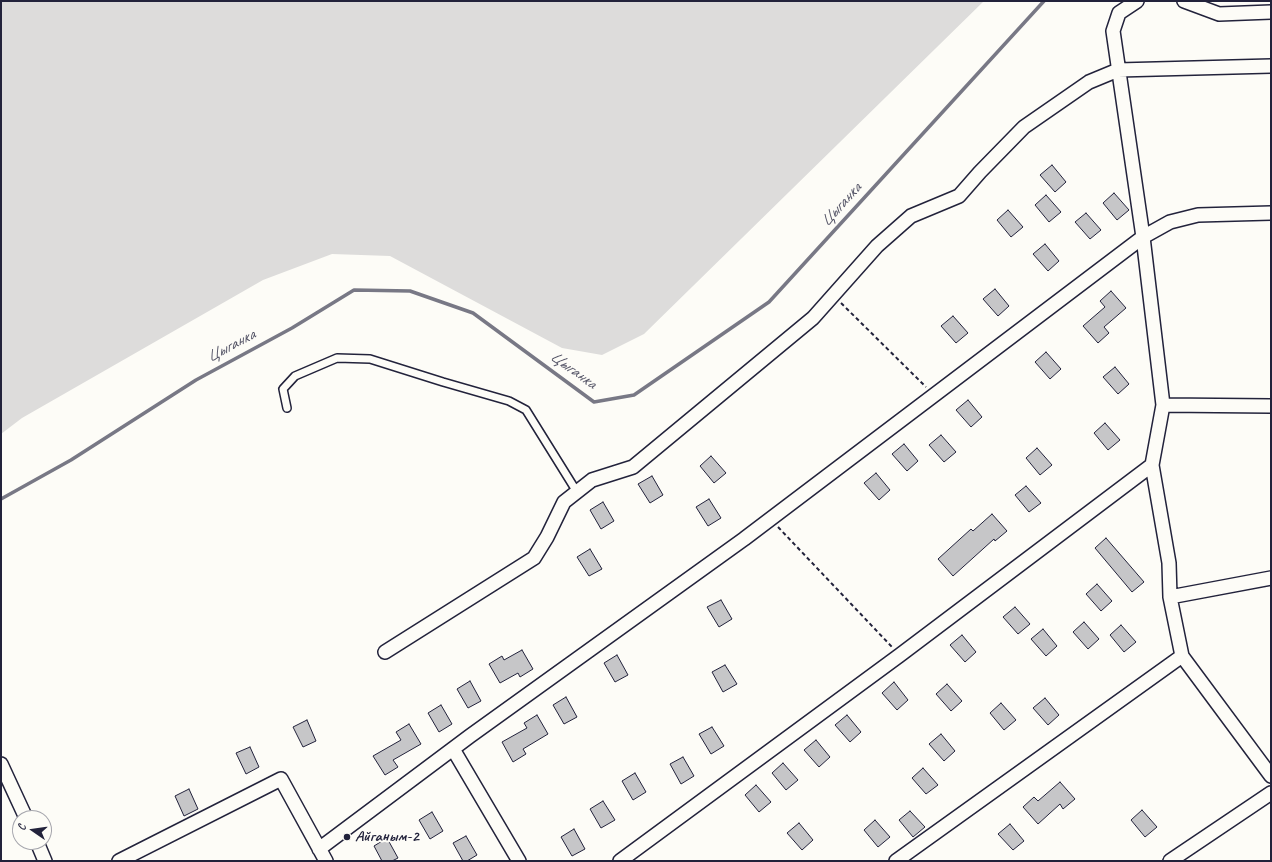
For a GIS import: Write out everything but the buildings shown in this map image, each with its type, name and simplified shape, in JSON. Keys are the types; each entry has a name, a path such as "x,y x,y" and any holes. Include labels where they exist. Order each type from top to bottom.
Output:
{"street":[{"path":"1137,1 1119,13 1113,31 1143,237 1163,405 1152,465 1169,563 1170,597 1182,656 1271,776"},
{"path":"1184,1 1219,14 1271,12"},
{"path":"385,652 534,558 547,537 564,502 592,480 633,467 813,318 877,246 911,216 959,196 1024,127 1089,82 1118,70 1271,66"},
{"path":"119,861 281,779 322,855 453,749 770,519 1143,237 1170,222 1198,215 1271,213"},
{"path":"1163,405 1271,406"},
{"path":"620,861 900,655 1152,465"},
{"path":"1170,597 1271,578"},
{"path":"896,861 1182,656"},
{"path":"453,749 519,861"},
{"path":"1,764 22,810"},
{"path":"1170,861 1271,793"},
{"path":"40,850 45,861"}],"lane":[{"path":"287,408 283,389 295,376 337,358 370,359 509,401 526,410 577,492"}],"path":[{"path":"833,295 934,395"},
{"path":"770,519 900,655"}],"shaded area":[{"path":"1,1 984,1 644,334 602,355 562,348 390,256 332,254 263,280 22,418 1,434"}],"waterway":[{"name":"Цыганка","path":"1,499 71,460 196,380 292,328 354,290 410,291 473,313 594,402 634,395 769,302 1044,1"}],"place":[{"name":"Айганым-2","path":"347,837"}]}
